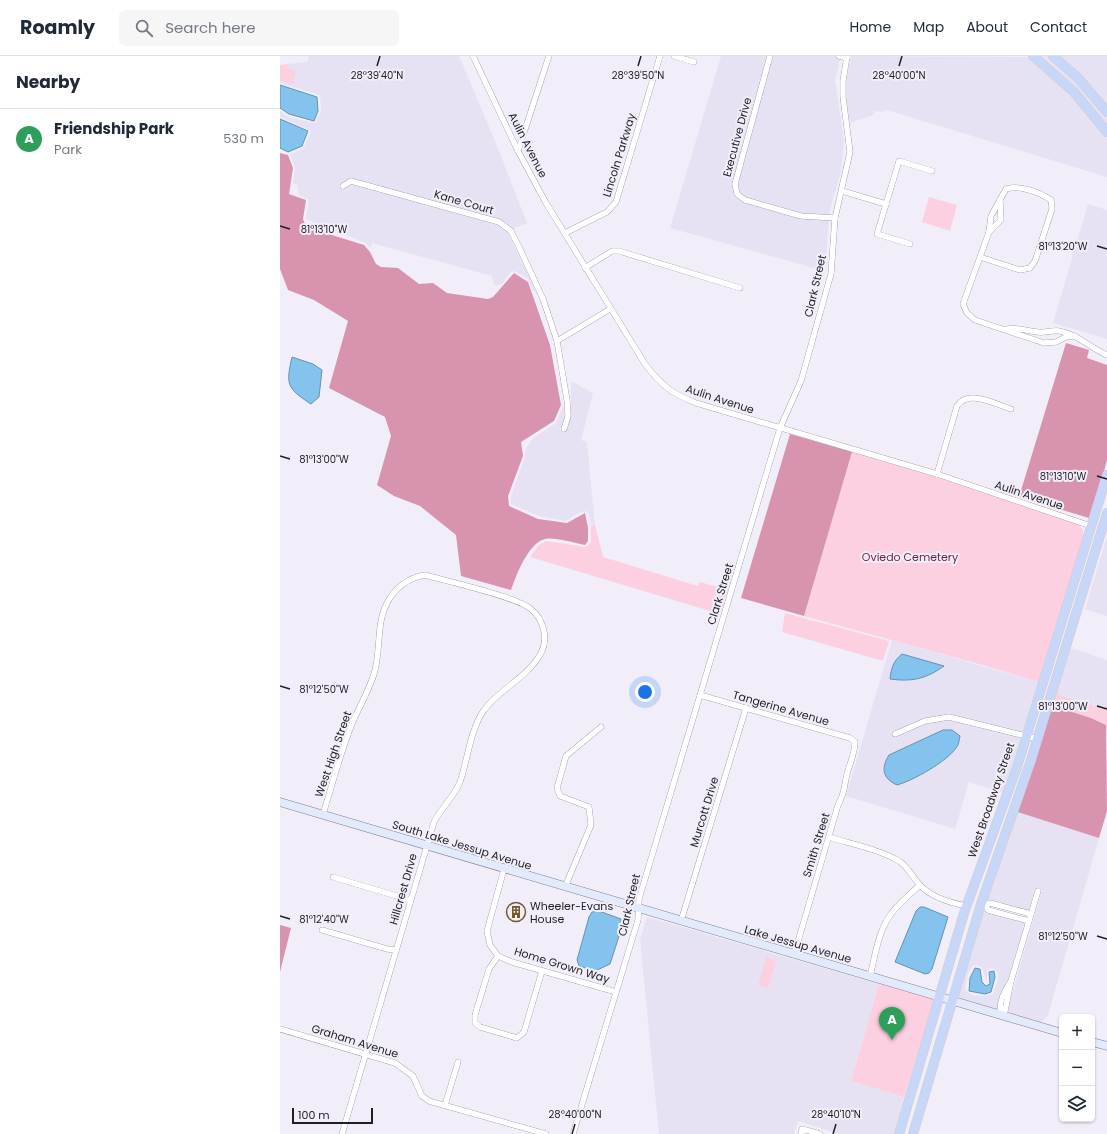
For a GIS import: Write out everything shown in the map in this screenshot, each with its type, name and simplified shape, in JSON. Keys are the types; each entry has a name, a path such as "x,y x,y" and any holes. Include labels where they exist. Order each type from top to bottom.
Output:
{"main road":[{"path":"1033,56 1074,92 1107,132"},
{"path":"1053,56 1078,78 1107,112"},
{"name":"West Broadway Street","path":"899,1134 966,906 1017,767 1091,526 1107,479"},
{"path":"1107,489 1105,495 1107,498"},
{"path":"913,1134 952,1001 1038,739 1107,513"},
{"path":"1091,526 1095,536 1093,544 1096,550"}],"street":[{"name":"Aulin Avenue","path":"473,56 518,151 565,233 610,309 645,364 662,385 672,393 696,403 937,474 1091,526"},
{"path":"518,151 549,56"},
{"name":"Lincoln Parkway","path":"565,233 607,212 616,202 660,56"},
{"path":"674,56 694,62"},
{"name":"Executive Drive","path":"770,56 735,184 736,194 745,200 801,216 835,218"},
{"path":"839,56 847,57"},
{"name":"Clark Street","path":"573,1134 638,920 640,897 780,428 801,381 831,274 835,218 850,152 843,97 843,81 847,57"},
{"path":"910,244 877,234 886,204 899,161 932,171"},
{"name":"Kane Court","path":"343,186 351,181 498,222 511,231 543,299 557,341 568,416 564,429"},
{"path":"980,257 1020,270 1030,268 1035,261 1052,209 1051,200 1043,195 1015,186 1006,189 991,216 989,232 963,304 967,313 975,320 1007,329 1044,343 1074,336"},
{"path":"842,190 886,204"},
{"path":"989,232 1001,220 1000,200"},
{"path":"586,268 612,251 619,251 740,288"},
{"path":"557,341 610,309"},
{"path":"1007,329 1017,328 1043,333 1059,331 1074,336 1107,355"},
{"path":"1059,331 1060,340"},
{"path":"1043,333 1044,343"},
{"path":"937,474 956,406 960,401 973,397 1011,409"},
{"name":"West High Street","path":"323,814 354,719 368,692 374,674 379,652 381,620 386,604 404,582 414,577 425,575 465,586"},
{"name":"Hillcrest Drive","path":"342,1134 426,846 439,813 459,782 477,722 483,712 492,701 534,663 542,652 545,640 543,628 538,617 531,608 516,601 465,586"},
{"name":"Tangerine Avenue","path":"700,695 850,738 854,742"},
{"name":"Murcott Drive","path":"681,921 746,708"},
{"path":"895,734 925,721 950,717 1038,739"},
{"path":"565,887 591,825 589,807 560,796 557,788 566,756 601,727"},
{"name":"Smith Street","path":"794,955 828,837 846,787 846,776 855,749 854,742"},
{"name":"South Lake Jessup Avenue","path":"280,802 638,909"},
{"path":"828,837 888,855 901,863 911,872 920,885 935,896 966,906"},
{"name":"Home Grown Way","path":"504,869 487,931 490,945 498,956 542,971 616,992"},
{"path":"333,877 410,900"},
{"path":"870,976 879,942 890,915 898,905 920,885"},
{"path":"1001,1015 999,1009 1005,991 1011,981 1038,891"},
{"path":"983,904 990,903 1031,914"},
{"path":"983,904 988,910 1029,921"},
{"name":"Lake Jessup Avenue","path":"638,909 1059,1032"},
{"path":"322,930 387,949 396,950"},
{"path":"498,956 489,969 475,1015 475,1023 480,1027 517,1038 521,1036 524,1032 542,971"},
{"name":"Graham Avenue","path":"280,1029 366,1054 404,1068 413,1076 422,1096 429,1101 546,1134"},
{"path":"1095,1043 1107,1046"},
{"path":"445,1105 458,1062"},
{"path":"802,1131 820,1134"}],"shaded area":[{"path":"309,56 459,56 495,141 527,223 512,229 500,220 352,179 339,185 342,190 352,184 497,225 508,233 536,292 533,290 528,279 514,271 511,272 502,284 494,286 492,276 372,243 370,248 366,243 306,219 309,200 299,195 297,185 293,183 295,168 290,154 304,148 311,131 280,117 280,111 288,117 315,123 321,111 320,97 319,95 280,83 280,81 293,84 286,67 288,64 307,62"},
{"path":"721,56 841,56 835,80 844,141 841,172 830,210 826,256 823,267 818,269 670,228"},
{"path":"851,56 1030,57 1058,80 1107,136 1107,177 887,110 882,112 875,111 873,115 850,123 846,97 846,81"},
{"path":"1038,56 1049,56 1067,71 1104,112 1107,118 1107,127"},
{"path":"1058,56 1107,56 1107,107"},
{"path":"280,153 288,155 293,168 289,194 306,200 303,219 306,227 364,245 370,252 376,264 381,267 398,268 419,284 433,283 447,293 488,299 493,297 514,273 528,282 550,345 561,405 554,421 521,442 523,456 508,496 509,506 538,519 567,523 585,513 588,528 588,541 585,545 553,539 545,539 539,542 528,553 511,590 461,576 456,535 420,506 394,496 377,485 391,436 385,417 329,388 348,321 314,300 288,290 280,269"},
{"path":"1088,204 1107,210 1107,339 1053,323"},
{"path":"1066,343 1089,350 1087,358 1107,365 1107,460 1095,505 1089,518 1019,497"},
{"path":"571,381 593,393 581,440 587,442 595,525 591,526 589,515 586,511 576,514 566,521 539,516 511,504 511,496 525,457 525,450 533,438 556,423 563,406 562,400 565,416 560,430 566,432 571,416"},
{"path":"790,434 852,452 804,616 741,598"},
{"path":"1107,536 1107,616 1085,609"},
{"path":"892,640 1038,682 1003,793 969,782 955,829 846,796"},
{"path":"1061,648 1075,649 1107,660 1107,705 1104,709 1048,691"},
{"path":"1044,703 1091,718 1106,725 1107,811 1099,838 1011,810"},
{"path":"1011,810 1099,838 1048,1015 1040,1024 1006,1014 1042,890 1036,888 1029,911 990,900 984,902"},
{"path":"982,910 1026,923 1008,980 1002,990 997,1011 956,999","holes":["977,965 982,968 987,984 987,970 991,968 998,973 993,994 985,996 973,995 965,989 968,974 973,966"]},
{"path":"647,917 879,984 851,1081 904,1097 894,1134 839,1134 798,1121 794,1134 659,1134 640,940"},
{"path":"280,925 291,928 280,972"}],"green space":[{"path":"288,64 287,67 296,71 293,84 280,81 280,65"},
{"path":"929,197 957,205 950,231 922,222"},
{"name":"Oviedo Cemetery","path":"852,452 939,478 1078,524 1083,530 1083,537 1038,682 986,666 804,616"},
{"path":"595,525 603,557 698,586 700,582 728,590 720,614 530,557 539,545 546,541 586,547 591,542 591,526"},
{"path":"785,613 889,641 883,661 782,632"},
{"path":"1048,691 1104,709 1107,705 1107,736 1106,725 1091,718 1044,703"},
{"path":"766,957 776,961 768,988 758,985"},
{"path":"879,984 934,1000 904,1097 851,1081"}],"water":[{"path":"280,85 317,97 318,111 314,121 289,114 280,108"},
{"path":"280,119 308,131 302,146 288,152 280,148"},
{"path":"292,357 313,364 322,370 319,397 311,404 297,394 290,385 289,373"},
{"path":"902,654 944,666 925,677 912,680 890,679 893,665 896,659"},
{"path":"943,730 952,730 960,736 958,745 945,759 921,775 904,783 897,785 888,779 884,772 884,768 889,755"},
{"path":"920,907 924,907 948,917 932,969 929,973 925,974 895,962 916,911"},
{"path":"599,911 621,919 622,927 610,964 595,971 579,966 577,960 589,917 592,912"},
{"path":"975,968 980,969 982,982 986,986 990,984 989,972 994,971 995,977 991,992 985,994 969,991 970,978"}],"place":[{"name":"Wheeler-Evans House","path":"516,912"},
{"name":"Friendship Park","path":"892,1040"}]}
